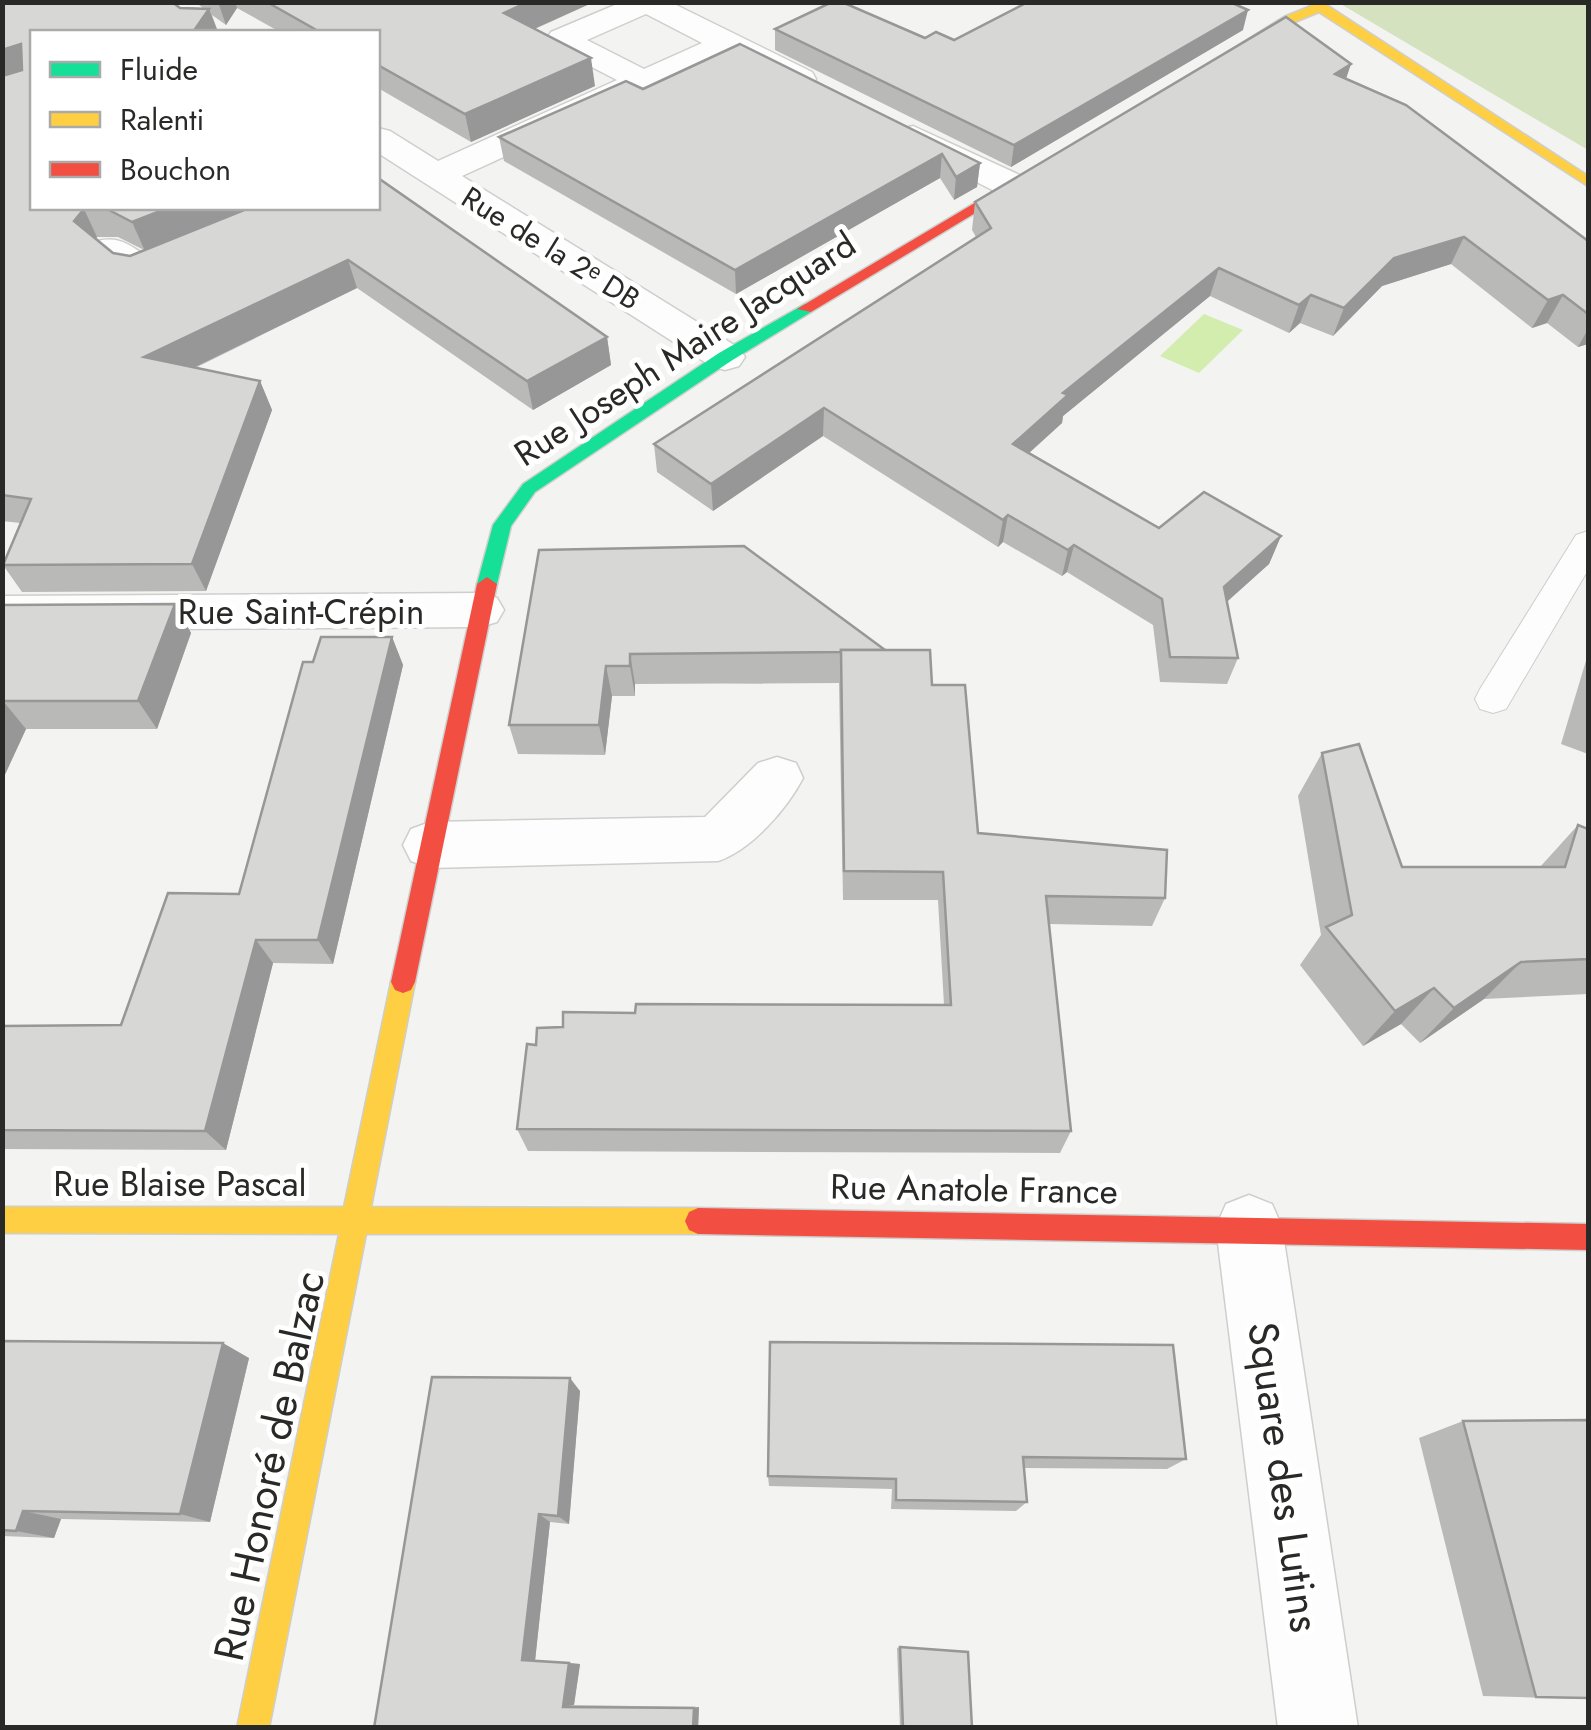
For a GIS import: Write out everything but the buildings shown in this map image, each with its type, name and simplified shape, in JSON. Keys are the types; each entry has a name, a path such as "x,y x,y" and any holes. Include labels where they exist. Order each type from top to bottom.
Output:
{"street":[{"path":"643,82 562,39 647,3 832,96"},
{"path":"1208,68 1316,4 1588,182"},
{"path":"435,175 727,43"},
{"path":"884,122 1011,185"},
{"name":"Rue de la 2ᵉ DB","path":"386,153 435,175 725,357"},
{"name":"Rue Joseph Maire Jacquard","path":"358,1219 430,845 502,525 528,488 725,357 1060,156"},
{"path":"111,248 142,270 279,210"},
{"name":"Rue Saint-Crépin","path":"2,613 480,610"},
{"path":"430,845 718,839 777,778"},
{"name":"Rue Blaise Pascal","path":"2,1220 358,1219"},
{"name":"Rue Anatole France","path":"358,1219 1248,1227 1588,1237"},
{"name":"Rue Honoré de Balzac","path":"253,1728 358,1219"},
{"name":"Square des Lutins","path":"1248,1227 1318,1728"}],"lane":[{"path":"1493,699 1588,543"}],"shaded area":[{"path":"1339,3 1588,3 1588,150"},
{"path":"1204,314 1243,330 1199,373 1160,356"}],"traffic: fast":[{"path":"487,584 502,525 529,488 725,357 805,309"}],"traffic: slow":[{"path":"1313,2 1588,182"},
{"path":"1226,58 1288,20 1320,7"},
{"path":"253,1728 403,982"},
{"path":"2,1220 698,1221"}],"traffic: jam":[{"path":"805,309 1040,168"},
{"path":"403,982 487,584"},
{"path":"698,1221 1588,1237"}]}
